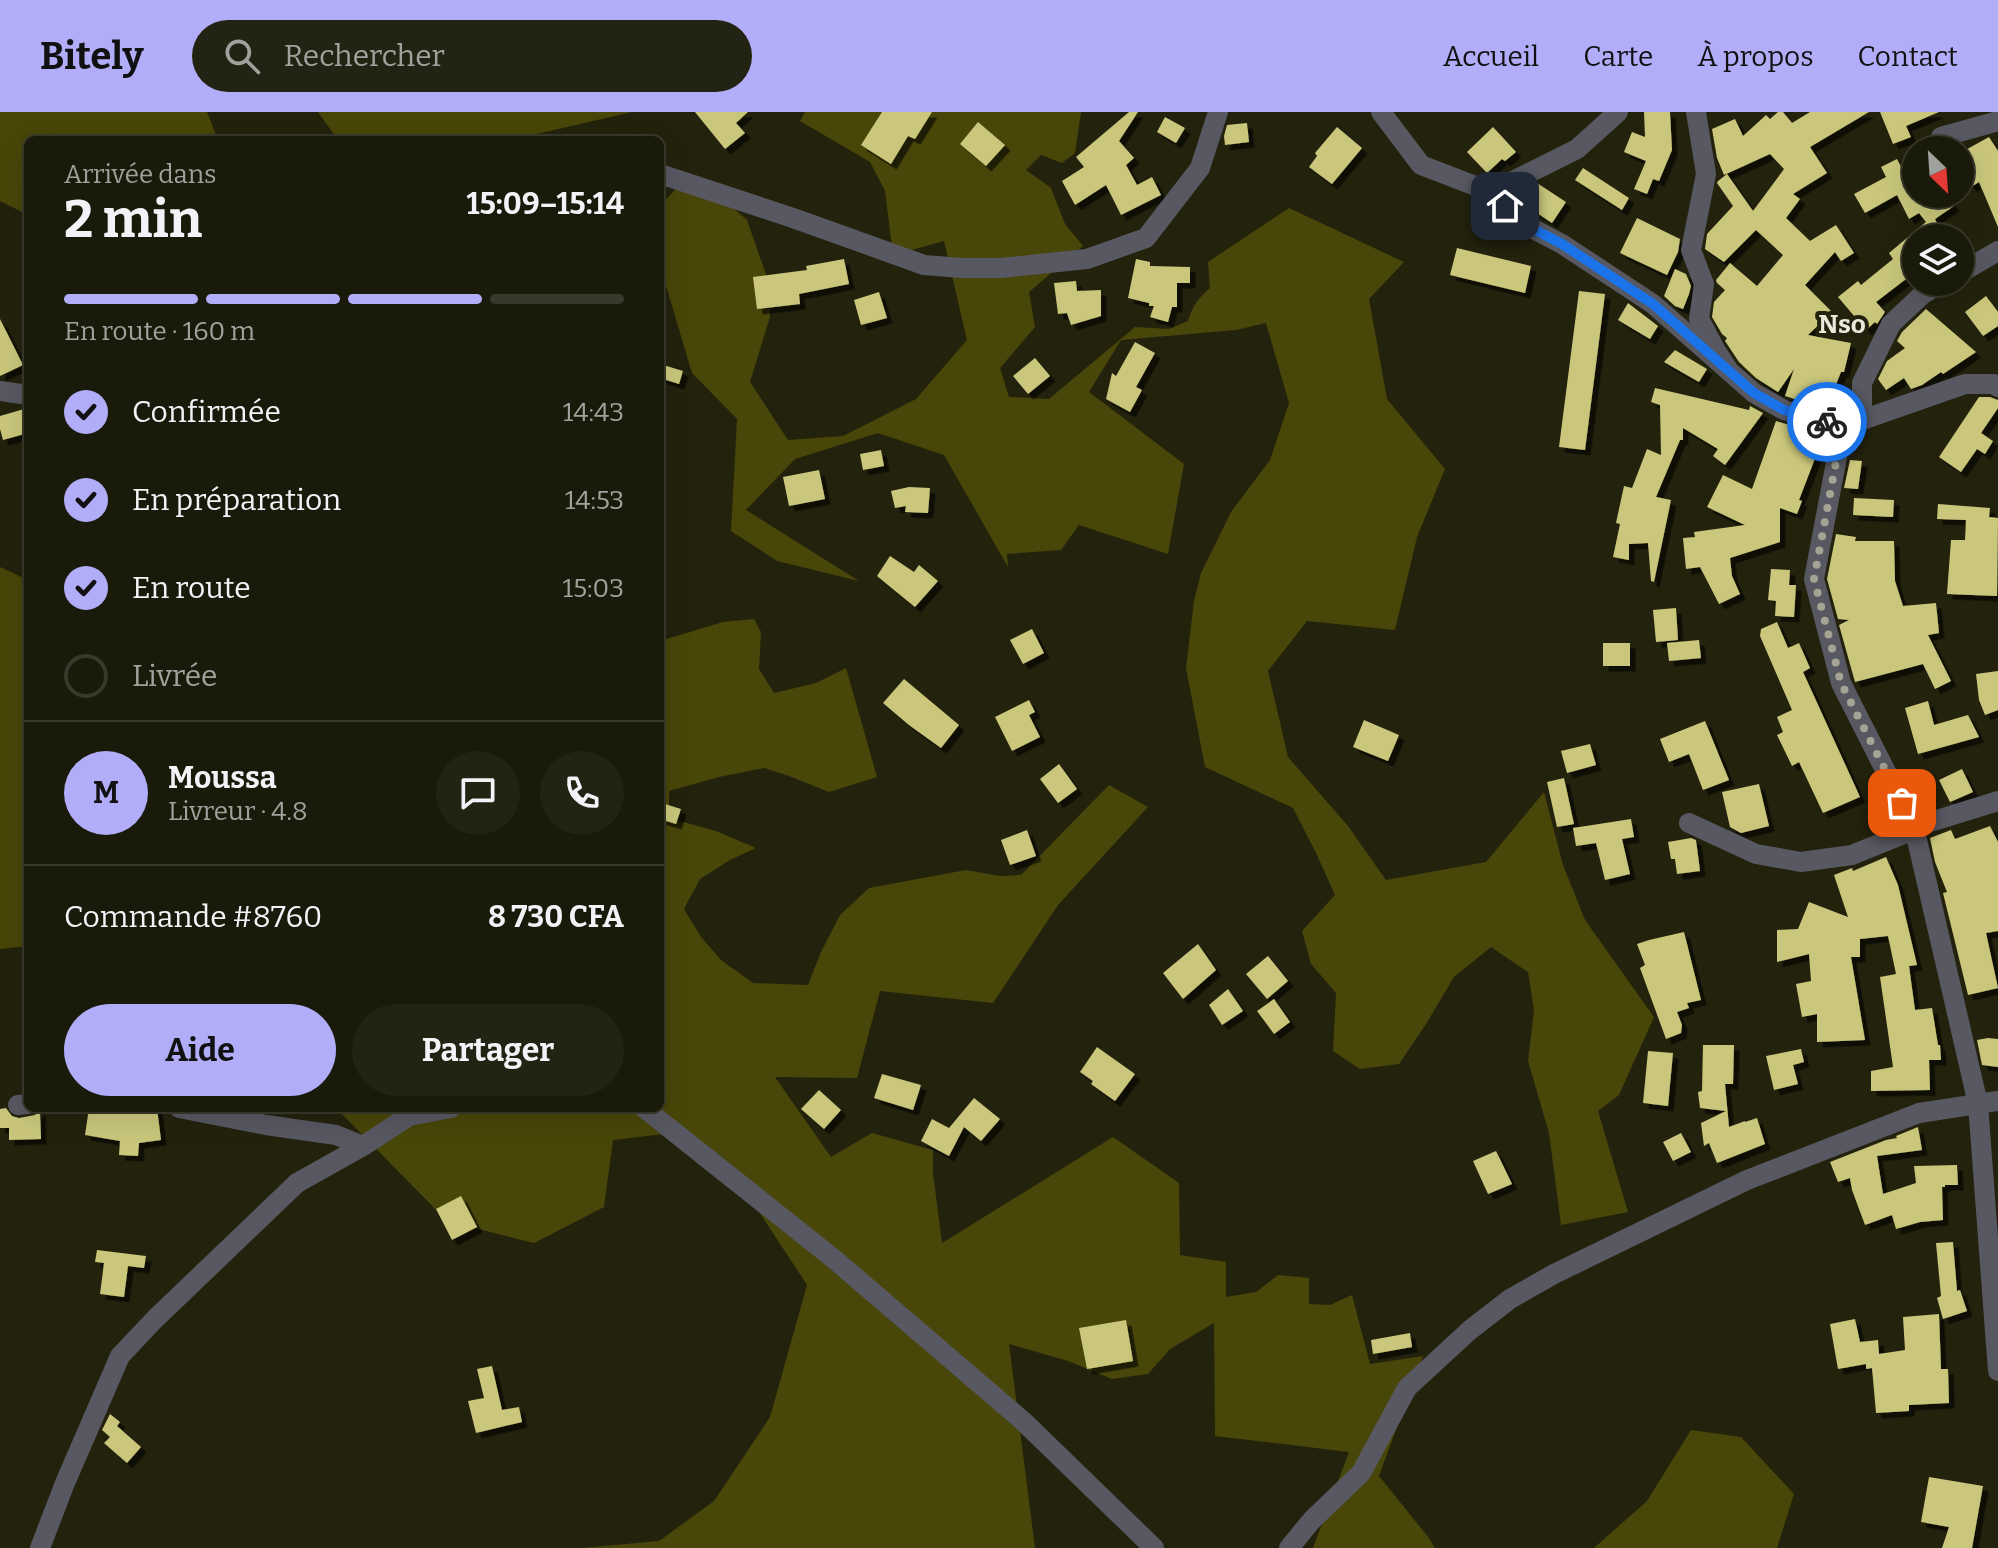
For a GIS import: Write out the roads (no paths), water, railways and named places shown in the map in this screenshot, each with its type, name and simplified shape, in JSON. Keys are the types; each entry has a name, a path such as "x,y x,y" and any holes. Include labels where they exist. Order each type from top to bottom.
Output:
{"street":[{"path":"664,175 924,265 1001,268 1087,259 1146,238 1200,168 1218,112"},
{"path":"1381,112 1421,165 1491,192 1518,221 1562,244 1653,304 1754,393 1784,410 1816,420 1852,422 1965,384 1994,384 1998,387"},
{"path":"1491,192 1577,149 1618,112"},
{"path":"1696,112 1706,174 1691,250 1704,284 1699,319 1729,371"},
{"path":"1945,136 1998,121"},
{"path":"1974,265 1998,251"},
{"path":"1921,296 1891,324 1862,383 1814,579 1841,683 1914,827 1988,1102 1998,1371"},
{"path":"0,391 24,394"},
{"path":"1689,823 1756,854 1801,862 1852,855 1914,827 1998,801"},
{"path":"1289,1548 1312,1520 1361,1473 1407,1388 1470,1330 1510,1299 1554,1274 1747,1180 1919,1113 1988,1102"},
{"path":"199,1112 336,1135 363,1146"},
{"path":"40,1548 120,1356 297,1183 409,1116 430,1112"},
{"path":"649,1112 834,1259 1023,1421 1154,1548"}],"district":[{"name":"Nso","path":"1842,324"}]}
